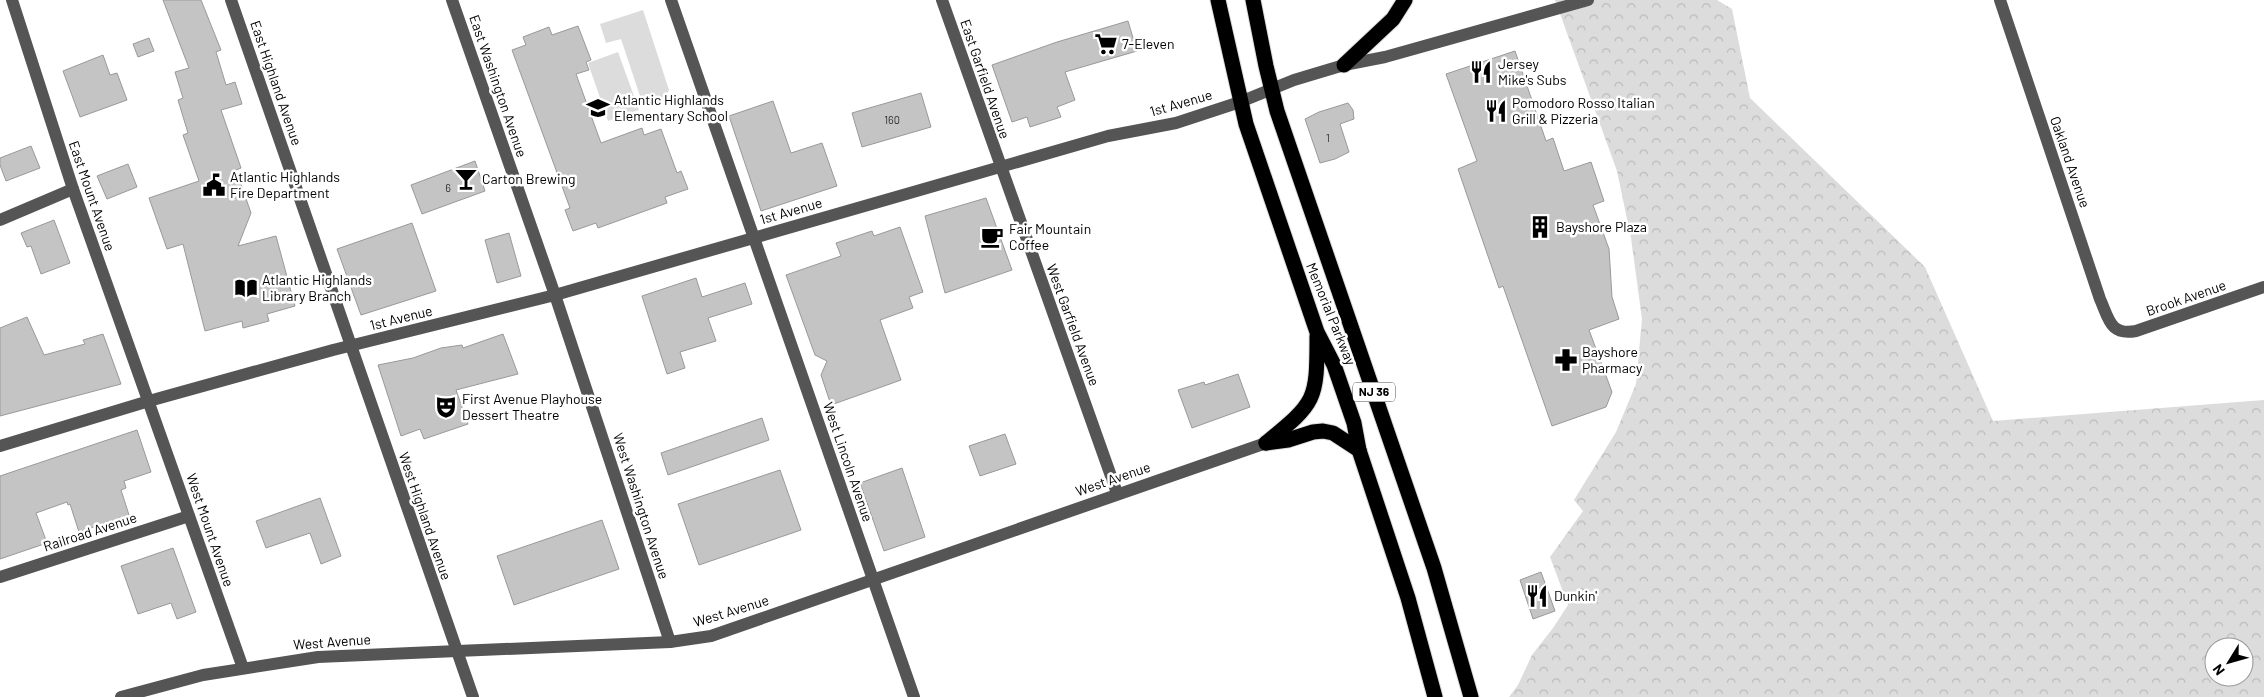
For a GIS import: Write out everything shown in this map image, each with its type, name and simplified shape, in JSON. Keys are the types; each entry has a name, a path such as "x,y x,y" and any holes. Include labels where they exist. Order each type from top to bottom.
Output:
{"highway":[{"name":"Memorial Parkway","path":"1218,0 1240,102 1318,332 1334,365 1354,424 1359,450 1408,598 1435,697"},
{"name":"Memorial Parkway","path":"1252,0 1271,88 1431,558 1472,697"},
{"path":"1344,64 1392,19 1405,0"},
{"path":"1266,443 1299,415 1313,395 1316,381 1318,332"},
{"path":"1266,443 1288,440 1313,432 1324,431 1337,436 1359,450"}],"street":[{"path":"0,3 7,0"},
{"name":"East Mount Avenue","path":"12,0 73,189 149,401"},
{"name":"East Highland Avenue","path":"231,0 350,346"},
{"name":"East Washington Avenue","path":"452,0 555,295"},
{"name":"West Lincoln Avenue","path":"671,0 914,697"},
{"name":"East Garfield Avenue","path":"942,0 1000,167"},
{"name":"1st Avenue","path":"0,446 149,401 350,346 555,295 1108,136 1176,123 1240,102 1271,88 1344,64 1385,57 1588,0"},
{"name":"Oakland Avenue","path":"2000,0 2100,300 2111,326 2117,331"},
{"name":"West Garfield Avenue","path":"1000,167 1117,494"},
{"path":"0,220 73,189"},
{"name":"Brook Avenue","path":"2117,331 2136,331 2264,287"},
{"name":"West Washington Avenue","path":"555,295 670,642"},
{"name":"West Highland Avenue","path":"350,346 473,697"},
{"name":"West Mount Avenue","path":"149,401 243,668"},
{"name":"West Avenue","path":"121,697 203,674 318,657 670,642 711,636 1266,443"},
{"name":"Railroad Avenue","path":"0,577 189,516"}],"green space":[{"path":"1555,0 1717,0 1732,9 1750,98 1925,267 1993,421 2264,400 2264,697 1509,697 1518,685 1532,655 1568,605 1550,557 1583,511 1574,500 1616,432 1636,384 1642,319 1631,238 1617,171"},
{"path":"643,10 669,90 665,97 643,105 621,39 606,43 600,24"},
{"path":"618,52 639,110 608,121 588,63"}],"building":[{"path":"163,0 201,0 221,50 216,52 226,85 235,82 242,104 221,110 241,168 236,170 251,213 238,246 276,236 295,306 267,314 269,321 243,328 242,321 205,331 183,244 167,249 149,198 199,181 183,135 188,133 178,100 183,98 175,72 189,68"},
{"path":"1128,21 1137,51 1065,72 1075,100 1057,107 1061,117 1030,127 1027,117 1012,122 992,65 1057,42"},
{"path":"578,26 591,60 586,62 589,70 576,74 601,143 642,128 644,135 661,129 677,173 681,171 688,189 665,197 667,203 598,228 596,223 573,231 565,210 570,208 512,50 526,45 523,37 549,27 552,35"},
{"path":"149,38 154,51 138,57 133,44"},
{"name":"Bayshore Plaza","path":"1515,51 1546,141 1553,138 1564,171 1591,162 1604,201 1593,205 1609,249 1612,297 1619,319 1589,330 1612,392 1606,407 1552,426 1503,286 1499,288 1458,169 1477,161 1446,74"},
{"path":"103,55 110,75 117,73 127,100 80,117 63,71"},
{"path":"921,93 931,127 862,147 852,113"},
{"path":"773,101 791,153 822,143 837,186 761,211 729,116"},
{"path":"1348,103 1353,110 1354,119 1340,124 1349,152 1335,159 1320,163 1305,119 1319,112"},
{"path":"31,146 40,168 6,181 0,165 0,158"},
{"path":"475,161 485,191 422,214 411,185"},
{"path":"128,164 137,187 107,199 97,176"},
{"path":"986,198 1012,270 945,293 925,216"},
{"path":"54,220 70,263 41,274 31,246 27,247 21,233"},
{"path":"412,223 436,291 361,315 337,249"},
{"path":"900,227 923,292 909,297 913,308 880,320 901,380 831,405 821,375 827,361 815,355 786,275 841,256 836,243 872,231 874,236"},
{"path":"509,233 521,276 497,283 485,240"},
{"path":"696,278 702,297 745,283 752,304 708,318 716,341 680,352 685,368 667,374 642,296"},
{"path":"27,317 44,355 85,344 83,340 103,334 121,384 0,416 0,328"},
{"path":"503,334 518,374 456,390 468,424 424,439 420,429 401,436 378,365 413,358 441,348 462,345 463,348"},
{"path":"1238,374 1250,407 1192,428 1178,390 1204,382 1205,385"},
{"path":"762,418 769,440 668,475 661,453"},
{"path":"137,430 151,472 124,481 126,488 121,490 129,515 79,532 70,504 68,505 67,502 36,513 47,543 0,559 0,476"},
{"path":"1005,434 1016,464 980,476 969,446"},
{"path":"902,468 925,537 884,551 860,483"},
{"path":"780,470 801,530 699,565 678,504"},
{"path":"320,498 341,556 321,564 310,533 266,548 256,521"},
{"path":"602,520 619,569 514,605 497,556"},
{"path":"173,548 196,612 177,619 171,603 138,614 121,566"},
{"name":"Dunkin'","path":"1541,572 1555,611 1533,619 1520,580"}],"place":[{"name":"7-Eleven","path":"1106,44"},
{"name":"Jersey Mike's Subs","path":"1481,72"},
{"name":"Atlantic Highlands Elementary School","path":"598,108"},
{"name":"Pomodoro Rosso Italian Grill & Pizzeria","path":"1496,111"},
{"name":"Carton Brewing","path":"466,179"},
{"name":"Atlantic Highlands Fire Department","path":"214,185"},
{"name":"Bayshore Plaza","path":"1540,227"},
{"name":"Fair Mountain Coffee","path":"992,237"},
{"name":"Atlantic Highlands Library Branch","path":"246,288"},
{"name":"Bayshore Pharmacy","path":"1566,360"},
{"name":"First Avenue Playhouse Dessert Theatre","path":"446,407"},
{"name":"Dunkin'","path":"1537,596"}]}
